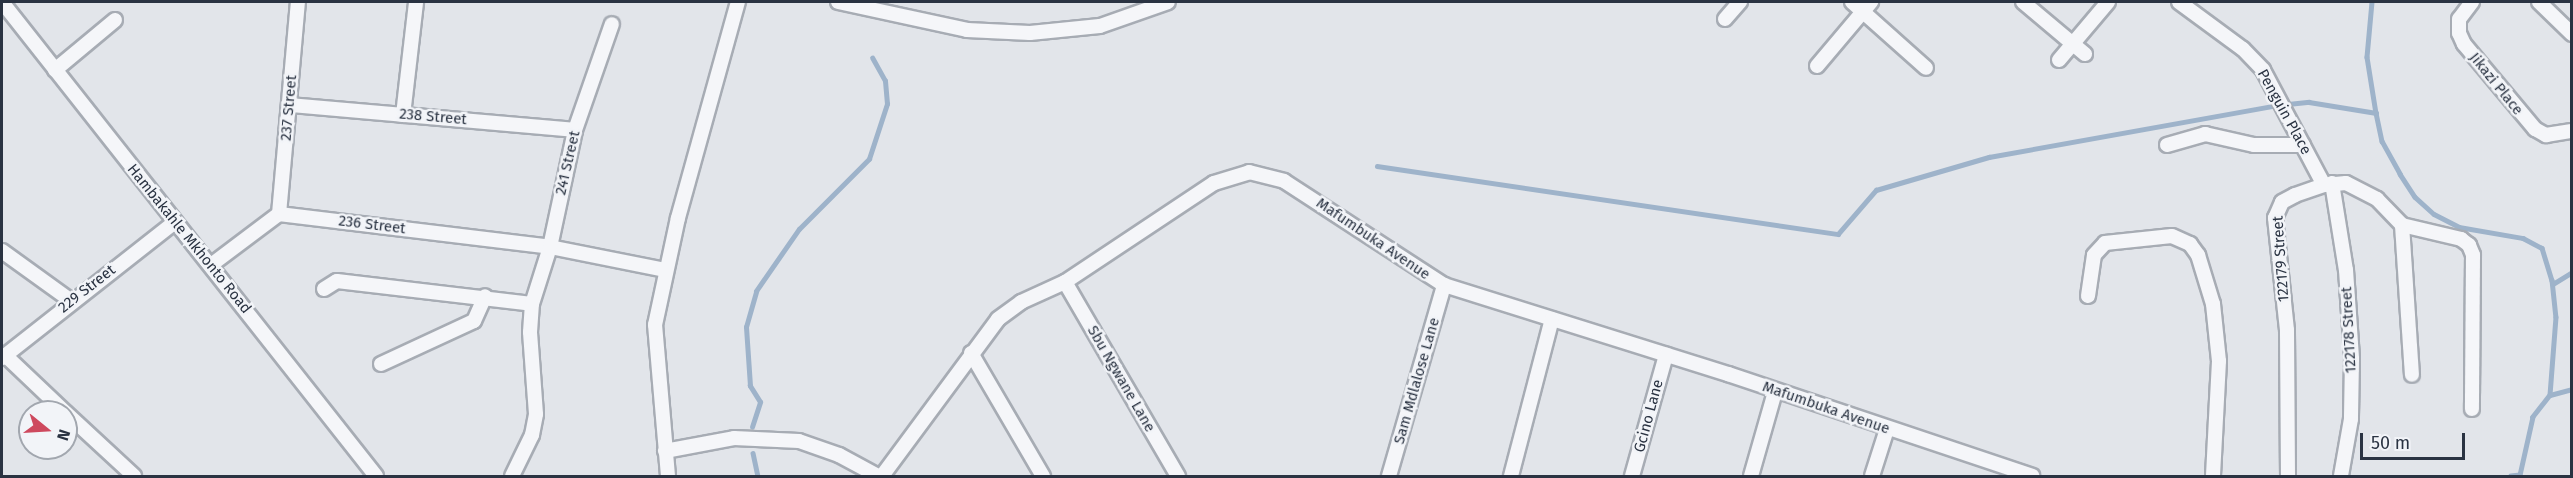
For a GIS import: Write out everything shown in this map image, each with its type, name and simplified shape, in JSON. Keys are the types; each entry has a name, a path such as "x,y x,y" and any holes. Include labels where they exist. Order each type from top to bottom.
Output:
{"street":[{"name":"Hambakahle Mkhonto Road","path":"2,2 212,266 375,477"},
{"name":"237 Street","path":"279,214 298,2"},
{"path":"403,115 416,2"},
{"path":"668,477 655,325 665,270 738,2"},
{"path":"838,2 967,30 1030,33 1100,26 1168,2"},
{"path":"1725,19 1740,2"},
{"path":"1852,2 1867,6 1926,68"},
{"path":"2024,2 2085,54"},
{"path":"2060,60 2108,2"},
{"name":"Penguin Place","path":"2179,2 2243,49 2263,70 2303,145 2328,184"},
{"name":"Jikazi Place","path":"2472,2 2459,20 2459,33 2464,44 2535,129 2546,135 2571,131"},
{"path":"2539,2 2571,34"},
{"path":"1817,66 1867,6"},
{"path":"55,70 115,20"},
{"name":"241 Street","path":"512,477 532,435 536,414 530,332 532,304 549,247 576,130 612,24"},
{"name":"238 Street","path":"290,105 576,130"},
{"path":"2167,145 2205,135 2254,145 2303,145"},
{"name":"Mafumbuka Avenue","path":"880,477 971,353 1009,310 1065,282 1214,183 1249,172 1284,180 1444,285 1666,355 1887,429 1995,471 2032,477"},
{"path":"2328,184 2362,188 2402,225 2461,238 2473,255 2472,409"},
{"name":"122179 Street","path":"2288,477 2287,330 2276,218 2282,202 2328,184"},
{"name":"122178 Street","path":"2328,184 2346,270 2352,359 2351,419 2341,477"},
{"path":"212,266 279,214"},
{"name":"236 Street","path":"279,214 549,247 665,270"},
{"name":"229 Street","path":"4,357 70,300 175,222"},
{"path":"2402,225 2412,375"},
{"path":"2088,296 2094,255 2105,243 2172,236 2190,244 2198,255 2213,304 2219,361 2213,477"},
{"path":"2,250 70,300"},
{"path":"324,289 337,281 485,296 532,304"},
{"name":"Sbu Ngwane Lane","path":"1065,282 1178,477"},
{"name":"Sam Mdlalose Lane","path":"1389,477 1444,285"},
{"path":"381,364 474,321 485,296"},
{"path":"1511,477 1552,319"},
{"path":"971,353 1043,477"},
{"name":"Gcino Lane","path":"1632,477 1666,355"},
{"path":"4,357 51,400"},
{"path":"1751,477 1775,392"},
{"path":"78,425 134,477"},
{"path":"1872,477 1887,429"},
{"path":"665,451 734,438 799,441 839,454 880,477"}],"waterway":[{"path":"2372,2 2367,57 2376,113 2382,141 2400,174 2415,197 2434,214 2459,227 2523,238 2542,248 2552,280 2556,317 2550,395 2533,417 2520,475 2511,476"},
{"path":"752,427 760,402 750,386 746,327 756,291 799,229 869,159 887,104 885,81 872,58"},
{"path":"1377,166 1838,234 1876,190 1989,157 2278,105 2309,102 2376,113"},
{"path":"2553,284 2572,272"},
{"path":"2550,395 2572,389"},
{"path":"753,453 758,476"}]}
